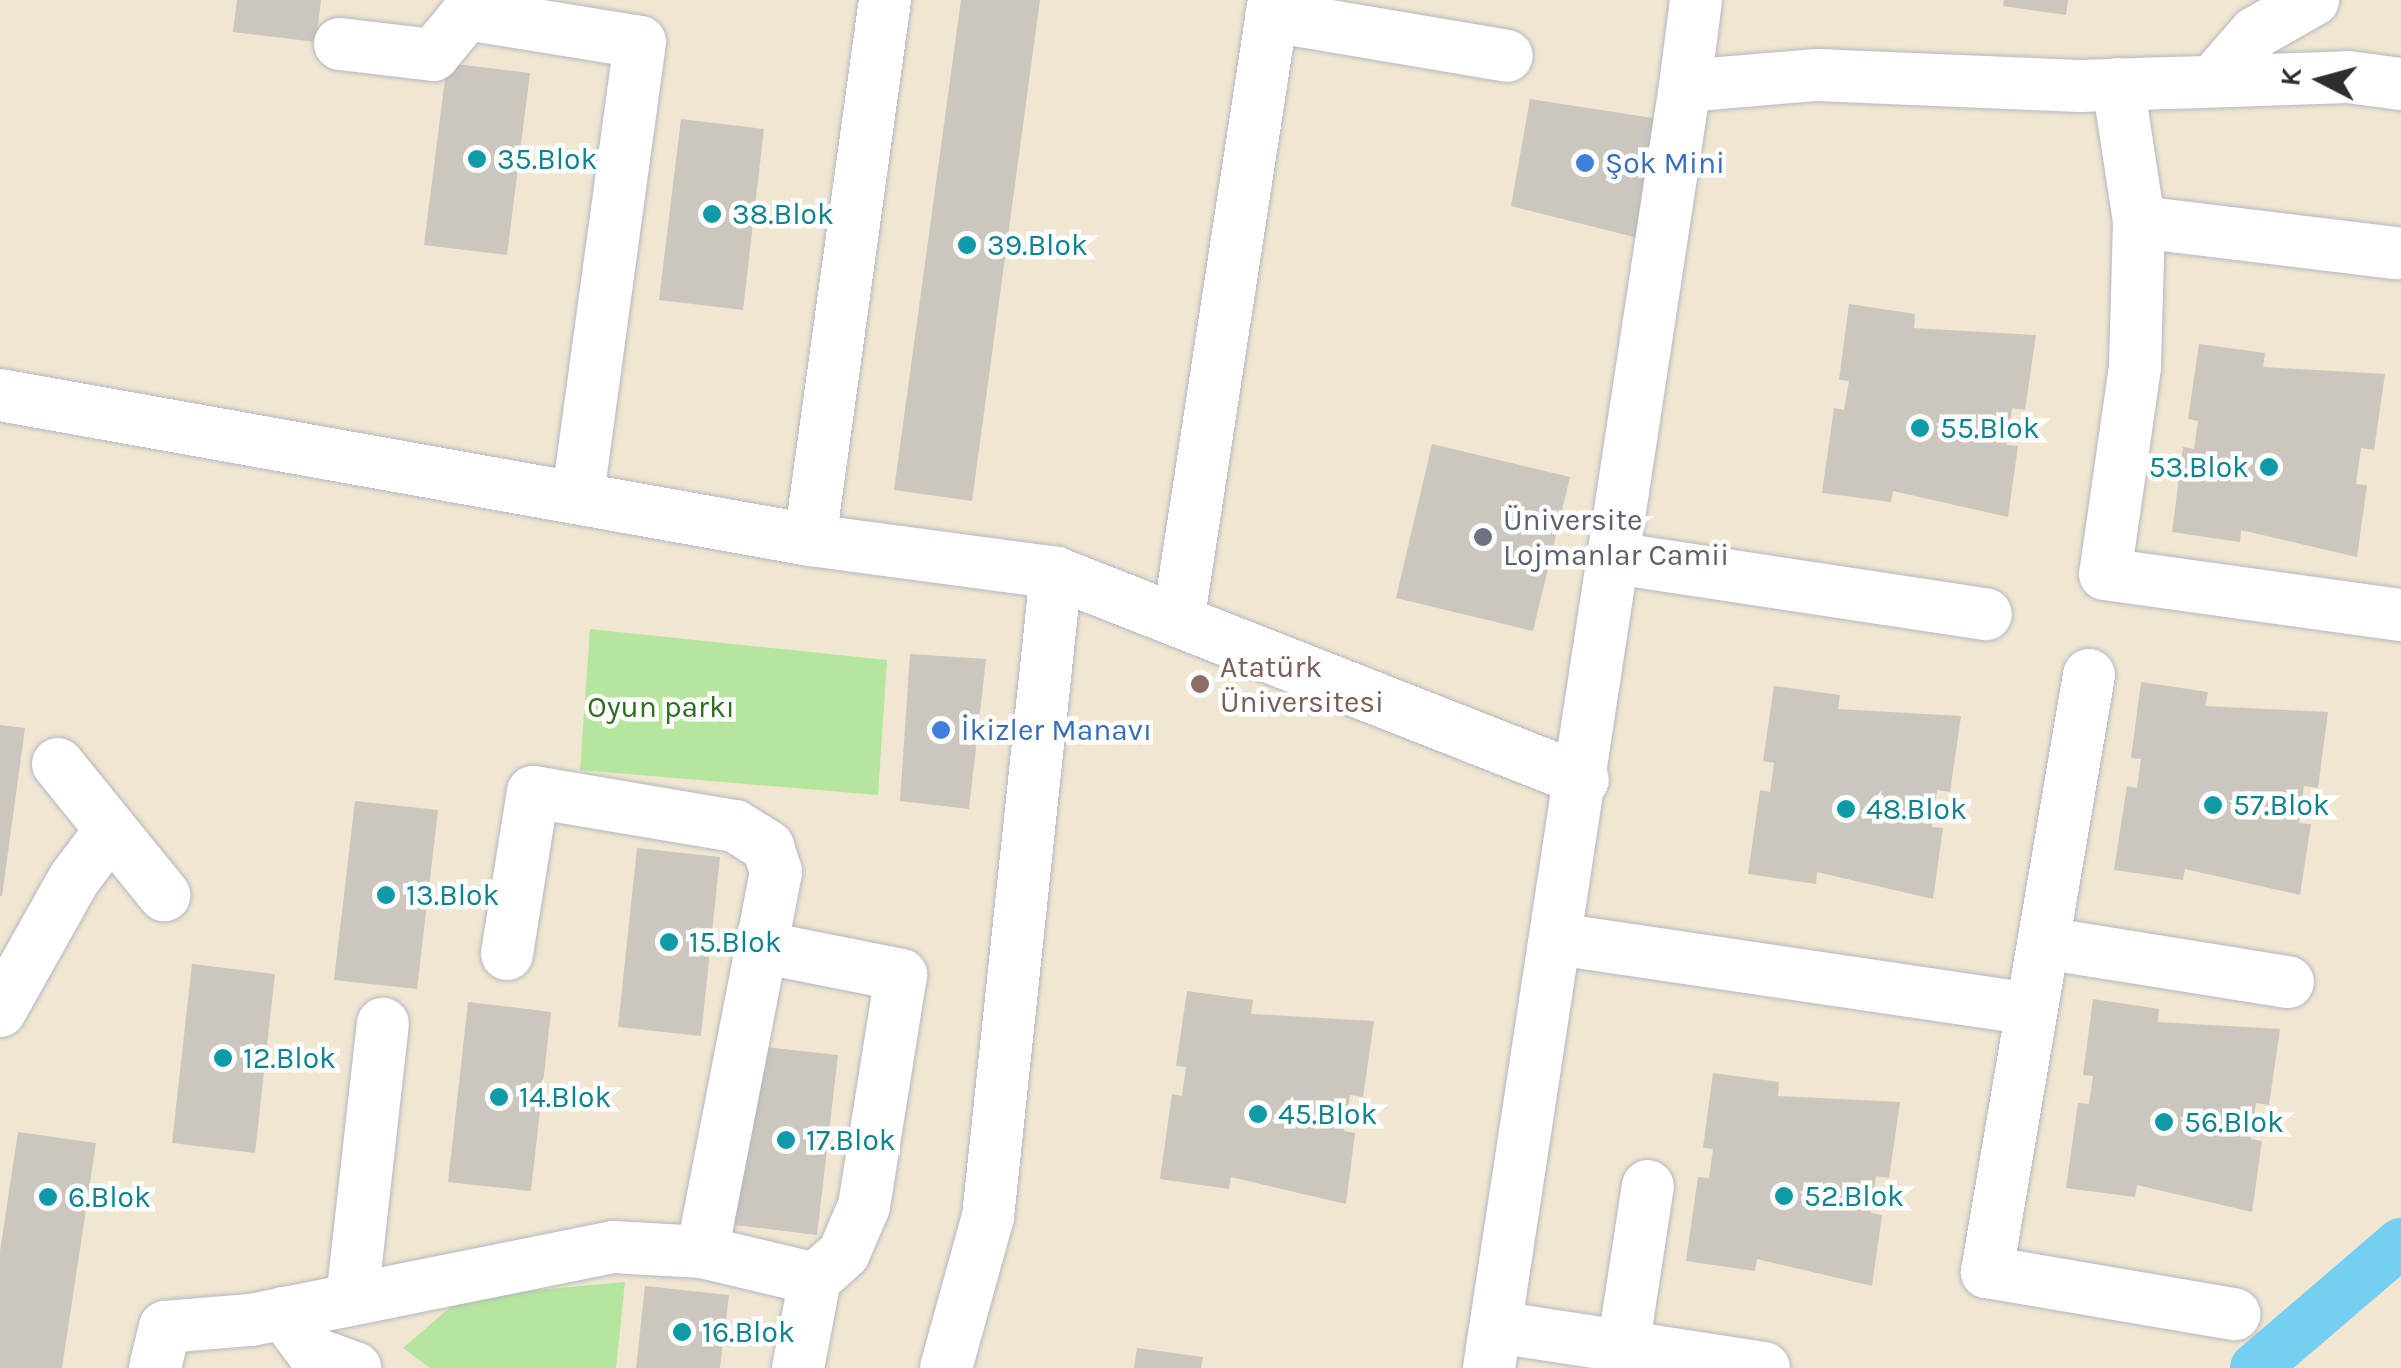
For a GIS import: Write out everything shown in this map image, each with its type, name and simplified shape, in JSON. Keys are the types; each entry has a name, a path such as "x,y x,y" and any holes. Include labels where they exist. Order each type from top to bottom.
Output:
{"street":[{"path":"810,540 885,0"},
{"path":"1696,0 1583,780 1493,1348 1764,1368"},
{"path":"2215,78 2217,32 2238,0"},
{"path":"2215,78 2255,33 2313,0"},
{"path":"340,44 433,54 468,7 588,17 640,42 578,494"},
{"path":"1179,616 1272,8 1507,56"},
{"path":"1685,86 1817,76 2118,84 2215,78 2401,84"},
{"path":"2118,84 2139,222 2134,367 2105,574 2401,615"},
{"path":"2139,222 2397,253"},
{"path":"0,394 578,494 810,540 1056,573 1179,616 1583,780"},
{"path":"1614,558 1986,614"},
{"path":"946,1368 988,1217 1056,573"},
{"path":"2088,675 1988,1272 2234,1314"},
{"path":"58,764 164,895"},
{"path":"507,954 532,792 759,836 776,872 702,1252"},
{"path":"0,1011 74,879 111,830"},
{"path":"1558,940 2032,1009"},
{"path":"2044,943 2288,982"},
{"path":"761,947 901,974 864,1206 844,1253 815,1279 798,1368"},
{"path":"352,1299 382,1024"},
{"path":"1622,1358 1648,1186"},
{"path":"155,1368 165,1327 283,1314 614,1247 702,1252 815,1279"},
{"path":"283,1314 313,1354 355,1368"}],"shaded area":[{"name":"Atatürk Üniversitesi","path":"0,0 2401,0 2401,1368 0,1368"}],"green space":[{"name":"Oyun parkı","path":"590,629 887,660 878,795 580,770"},
{"path":"625,1282 616,1368 430,1368 403,1348 462,1297"}],"building":[{"path":"237,0 321,0 316,42 233,32"},
{"name":"39.Blok","path":"961,0 1040,0 972,501 894,490"},
{"path":"2004,0 2068,0 2066,15 2003,6"},
{"name":"35.Blok","path":"447,63 530,73 507,255 424,245"},
{"name":"Şok Mini","path":"1530,99 1659,119 1638,238 1511,206"},
{"name":"38.Blok","path":"681,119 764,129 743,310 659,300"},
{"name":"55.Blok","path":"1849,304 1915,314 1914,328 2036,335 2025,410 2012,408 2007,445 2018,446 2008,517 1893,491 1891,502 1822,493 1834,408 1844,410 1849,381 1839,380"},
{"name":"53.Blok","path":"2199,344 2265,353 2263,367 2385,374 2374,450 2361,448 2356,484 2367,485 2357,557 2241,530 2240,542 2172,532 2183,447 2194,449 2198,421 2188,419"},
{"name":"Üniversite Lojmanlar Camii","path":"1432,444 1570,477 1533,631 1396,598"},
{"name":"İkizler Manavı","path":"910,654 986,659 969,809 900,801"},
{"name":"57.Blok","path":"2141,682 2208,692 2205,706 2328,712 2318,788 2304,786 2299,823 2311,824 2300,895 2185,869 2183,880 2114,870 2127,786 2137,788 2141,759 2131,758"},
{"name":"48.Blok","path":"1774,686 1840,695 1838,709 1961,716 1950,792 1937,790 1932,827 1943,828 1933,899 1817,872 1816,884 1748,874 1760,790 1770,792 1774,763 1763,761"},
{"path":"0,725 25,728 2,896 0,896"},
{"name":"13.Blok","path":"355,801 438,810 417,989 334,980"},
{"name":"15.Blok","path":"637,848 720,857 701,1036 618,1027"},
{"name":"12.Blok","path":"192,964 275,974 255,1153 172,1143"},
{"name":"45.Blok","path":"1187,991 1253,1000 1251,1014 1374,1021 1363,1097 1350,1095 1344,1131 1355,1133 1346,1204 1231,1177 1229,1189 1160,1179 1172,1094 1182,1096 1186,1067 1176,1066"},
{"name":"56.Blok","path":"2093,999 2159,1009 2158,1022 2280,1029 2269,1105 2256,1103 2251,1139 2262,1141 2252,1212 2137,1185 2135,1197 2066,1188 2078,1103 2089,1104 2093,1076 2083,1075"},
{"name":"14.Blok","path":"468,1002 551,1012 531,1191 448,1182"},
{"name":"17.Blok","path":"755,1046 838,1055 817,1235 734,1225"},
{"name":"52.Blok","path":"1713,1073 1779,1082 1778,1096 1900,1102 1889,1178 1876,1176 1871,1213 1882,1215 1872,1286 1757,1259 1755,1271 1686,1261 1698,1177 1709,1178 1713,1149 1703,1148"},
{"name":"6.Blok","path":"18,1132 96,1143 62,1368 0,1368 0,1251"},
{"name":"16.Blok","path":"645,1286 729,1295 720,1368 636,1368"},
{"path":"1137,1348 1203,1357 1201,1368 1134,1368"}],"waterway":[{"path":"2255,1368 2401,1243"}],"place":[{"name":"35.Blok","path":"477,159"},
{"name":"Şok Mini","path":"1585,163"},
{"name":"38.Blok","path":"712,214"},
{"name":"39.Blok","path":"967,245"},
{"name":"55.Blok","path":"1920,428"},
{"name":"53.Blok","path":"2269,467"},
{"name":"Üniversite Lojmanlar Camii","path":"1483,537"},
{"name":"Atatürk Üniversitesi","path":"1200,684"},
{"name":"İkizler Manavı","path":"941,730"},
{"name":"57.Blok","path":"2213,805"},
{"name":"48.Blok","path":"1846,809"},
{"name":"13.Blok","path":"386,895"},
{"name":"15.Blok","path":"669,942"},
{"name":"12.Blok","path":"223,1058"},
{"name":"14.Blok","path":"499,1097"},
{"name":"45.Blok","path":"1258,1114"},
{"name":"56.Blok","path":"2164,1122"},
{"name":"17.Blok","path":"786,1140"},
{"name":"52.Blok","path":"1784,1196"},
{"name":"6.Blok","path":"48,1197"},
{"name":"16.Blok","path":"682,1332"}]}
